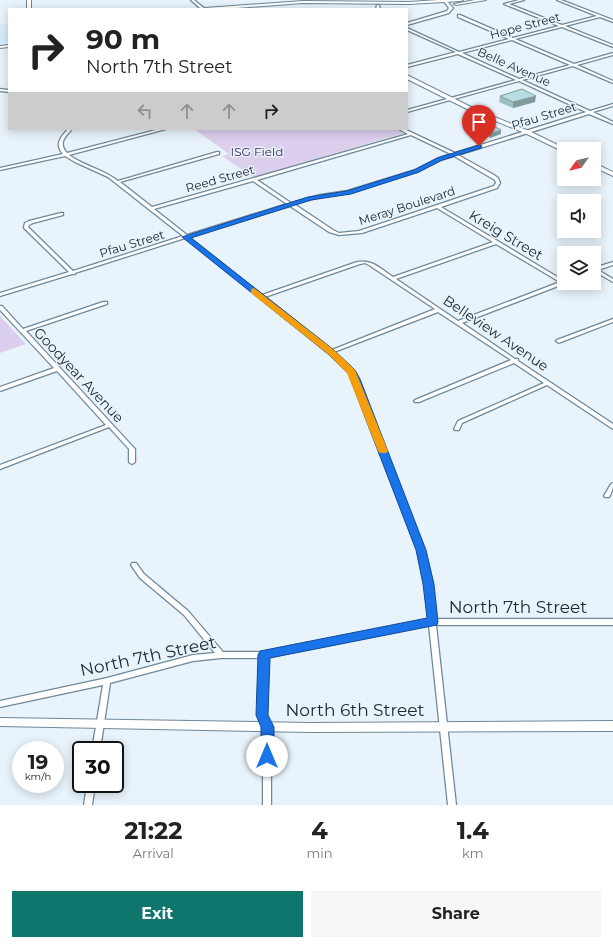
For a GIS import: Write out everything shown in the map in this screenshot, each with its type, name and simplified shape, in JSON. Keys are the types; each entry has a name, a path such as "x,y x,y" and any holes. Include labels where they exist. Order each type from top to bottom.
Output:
{"main road":[{"path":"214,8 246,4 252,0"},
{"path":"259,0 270,5"},
{"path":"279,6 339,1 446,2 461,0"},
{"path":"224,7 270,5 378,7 484,0"},
{"path":"247,8 270,5"},
{"path":"297,8 316,5"},
{"path":"408,72 507,120 527,132"},
{"path":"408,78 484,115 527,132 557,147"},
{"path":"601,168 612,173"},
{"name":"North 6th Street","path":"0,722 100,722 267,727 443,728 613,726"}],"street":[{"path":"192,0 203,8"},
{"path":"523,0 506,4 613,46"},
{"path":"558,0 613,21"},
{"path":"408,24 446,14 450,10 446,2"},
{"path":"460,16 613,82"},
{"name":"Hope Street","path":"408,66 601,16"},
{"name":"Belle Avenue","path":"408,29 613,124"},
{"path":"408,111 613,54"},
{"name":"Pfau Street","path":"0,295 291,204 320,196 348,192 416,171 430,163 454,154 613,105"},
{"path":"69,130 63,136 61,143 65,154 72,160 108,175 331,352 345,364 356,379 418,543 428,584 452,805"},
{"path":"0,169 160,130"},
{"path":"402,130 454,154"},
{"name":"Reed Street","path":"151,209 410,134"},
{"path":"117,182 218,153"},
{"name":"Meray Boulevard","path":"255,180 331,231 339,234 360,232 496,187 498,179 454,154"},
{"name":"Kreig Street","path":"438,207 557,278"},
{"path":"61,214 31,222 27,224 26,227 73,272"},
{"path":"393,278 497,242"},
{"name":"Belleview Avenue","path":"262,297 365,262 371,264 453,320 459,322 516,360 613,427"},
{"path":"601,267 613,263"},
{"path":"601,274 613,281"},
{"path":"459,322 557,285"},
{"path":"22,331 106,303"},
{"name":"Goodyear Avenue","path":"0,307 132,449 132,462"},
{"path":"331,352 438,310"},
{"path":"559,341 613,320"},
{"path":"417,401 516,360"},
{"path":"0,389 57,369"},
{"path":"457,429 460,422 548,383"},
{"path":"0,468 110,425"},
{"path":"607,496 613,485"},
{"path":"134,565 142,576 186,613 220,654"},
{"name":"North 7th Street","path":"0,704 107,681 193,658 220,654 264,655 433,622 613,622"},
{"path":"264,655 262,715 267,727 267,805"},
{"path":"97,741 107,681"},
{"path":"88,805 90,793"}],"shaded area":[{"path":"8,23 8,43 0,45 0,25"}],"green space":[{"name":"ISG Field","path":"195,130 399,130 404,133 253,177 222,156 229,154"},
{"path":"0,316 26,344 0,353"}],"building":[{"path":"522,89 536,96 513,102 500,96"},
{"path":"478,118 501,130 490,134 467,121"}],"slow traffic":[{"path":"254,291 345,364 356,379 383,451"}],"route":[{"path":"267,756 267,727 262,715 264,655 433,622 428,584 421,550 356,379 345,364 331,352 186,237 310,198 348,192 416,171 440,159 479,146"}]}
